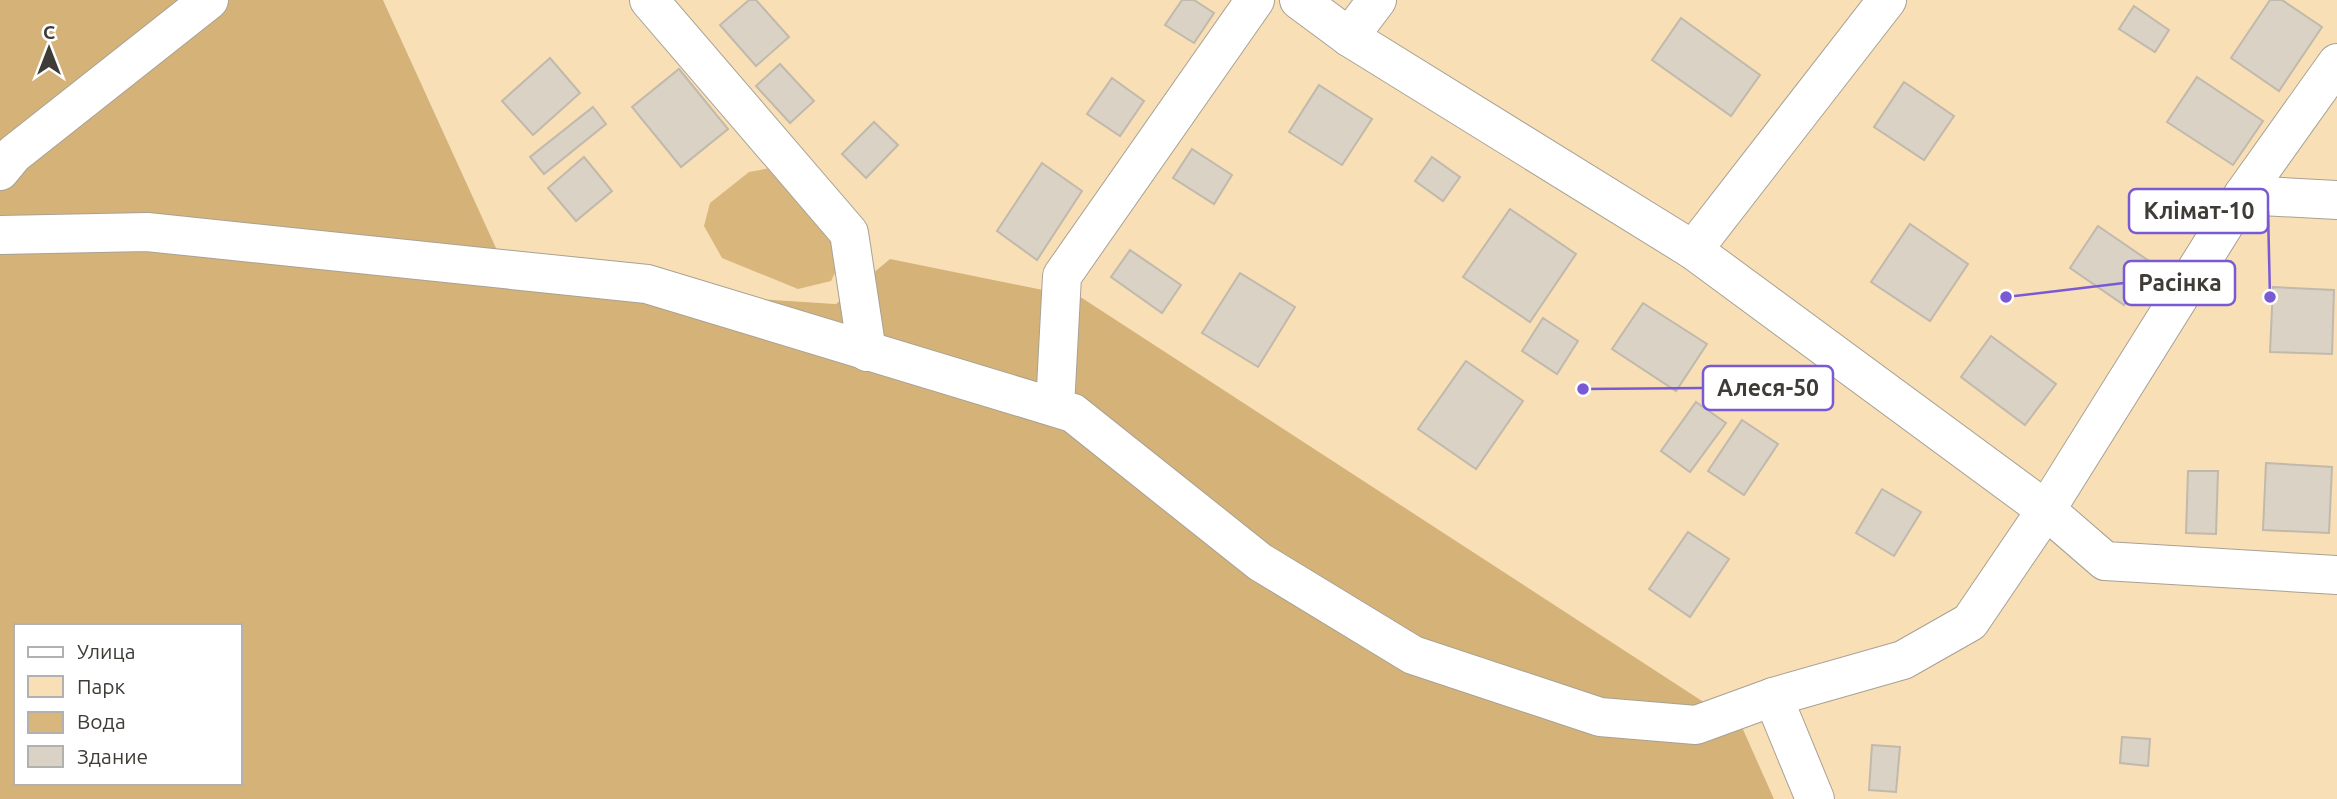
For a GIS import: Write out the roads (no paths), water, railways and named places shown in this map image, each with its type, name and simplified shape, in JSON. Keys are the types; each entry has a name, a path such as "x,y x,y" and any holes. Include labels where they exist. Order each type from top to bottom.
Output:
{"street":[{"path":"0,171 14,154 209,0"},
{"path":"649,0 849,233 867,352"},
{"path":"1055,407 1062,276 1255,0"},
{"path":"1299,0 1349,37 1693,250 2046,510 2105,561 2337,575"},
{"path":"1349,37 1377,0"},
{"path":"1693,250 1887,0"},
{"path":"0,235 147,232 647,284 1073,413 1259,562 1413,655 1600,717 1696,726 1773,697 1903,660 1970,622 2046,510 2243,195 2337,63"},
{"path":"2243,195 2337,200"},
{"path":"1773,697 1815,799"}],"water":[{"path":"770,168 823,228 841,261 831,281 798,289 722,258 704,226 710,203 749,172"}],"place":[{"name":"Расінка","path":"2006,297"},
{"name":"Клімат-10","path":"2270,297"},
{"name":"Алеся-50","path":"1583,389"}]}
